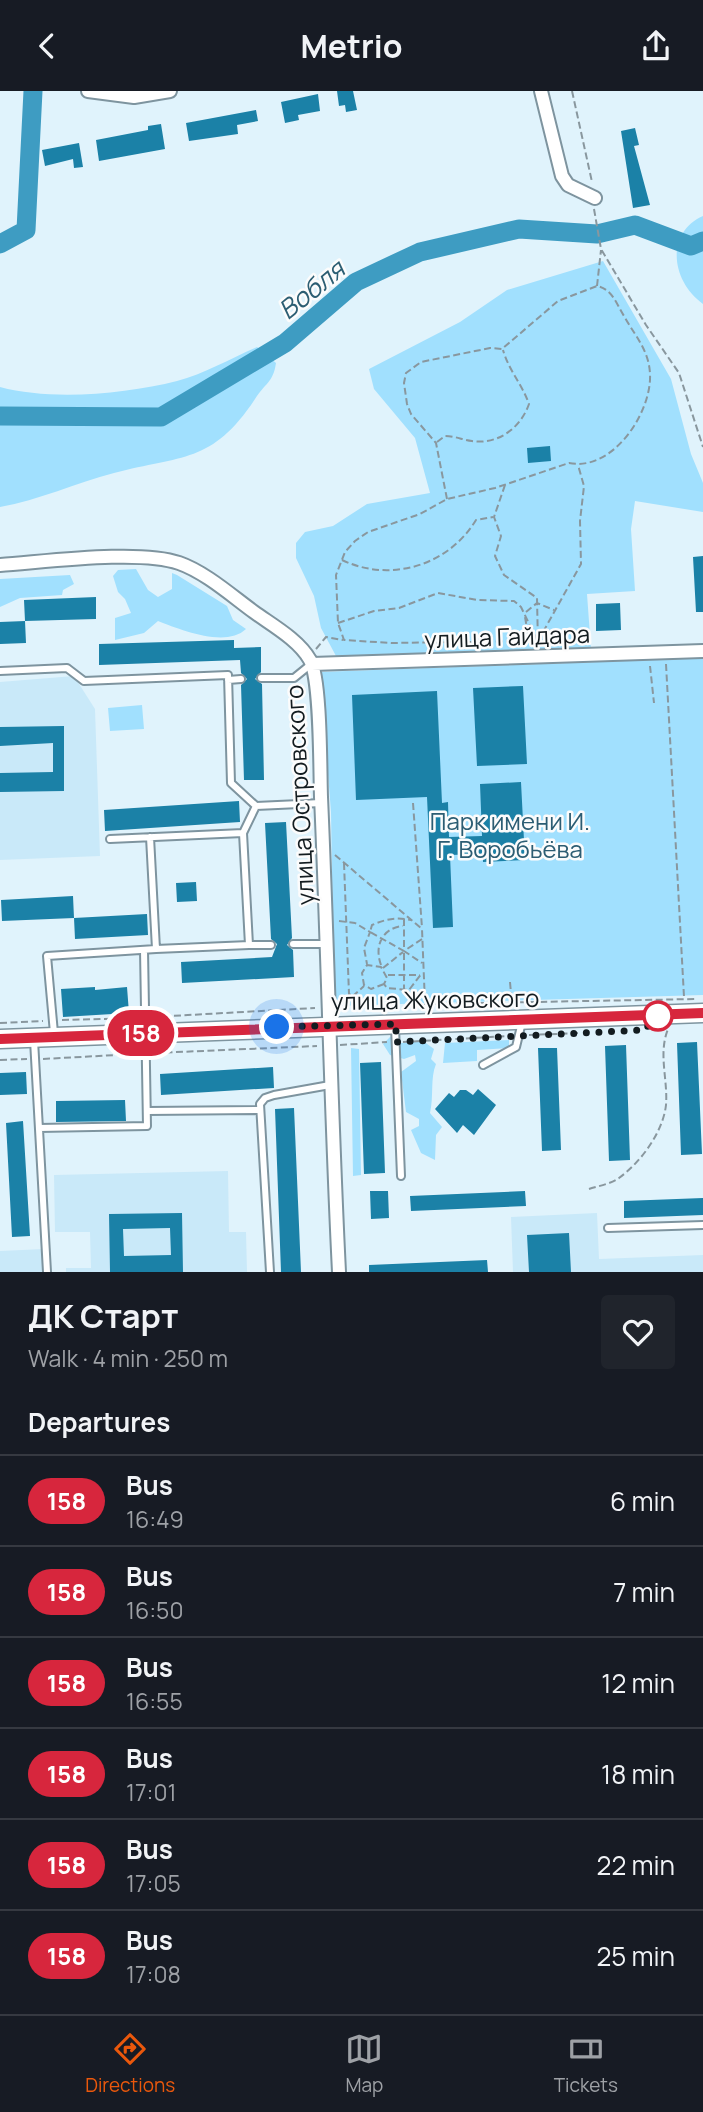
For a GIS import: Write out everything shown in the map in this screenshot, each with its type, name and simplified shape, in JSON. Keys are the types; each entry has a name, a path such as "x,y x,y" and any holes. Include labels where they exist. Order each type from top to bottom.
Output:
{"street":[{"path":"88,91 134,97 170,91"},
{"path":"541,91 562,176 568,185 595,198"},
{"name":"улица Островского","path":"0,565 132,557 160,558 181,563 281,631 310,661 317,703 330,1025 328,1045 340,1272"},
{"name":"улица Гайдара","path":"310,661 703,650"},
{"name":"улица Жуковского","path":"0,1039 34,1038 53,1029 145,1025 330,1025 396,1033 700,1006"}],"lane":[{"path":"261,678 294,678 310,661"},
{"path":"0,671 67,667 84,681 228,675 231,783 256,806 321,803"},
{"path":"228,680 241,679"},
{"path":"249,945 243,833 256,806"},
{"path":"110,839 243,833"},
{"path":"150,837 156,949"},
{"path":"293,944 327,944"},
{"path":"53,1029 47,956 271,945"},
{"path":"39,1128 147,1126 144,950"},
{"path":"483,1065 516,1047 517,1023"},
{"path":"396,1033 401,1175"},
{"path":"34,1038 47,1272"},
{"path":"270,1272 260,1110 265,1098 330,1084"},
{"path":"147,1111 260,1110"},
{"path":"608,1228 703,1226"}],"path":[{"path":"572,91 595,198 594,221 601,249 646,325 679,373 703,447"},
{"path":"597,286 601,249"},
{"path":"344,640 338,623 336,575 340,559 368,532 420,514 447,499 505,485 569,463 578,465 613,450 629,433 641,412 650,376 642,343 611,293 597,286 587,287 558,301 502,349 491,348 421,362 406,373 404,383 411,414 436,443 447,499"},
{"path":"436,443 445,436 474,442 497,439 513,430 524,418 529,404 523,388 513,378 502,349"},
{"path":"538,641 581,564 580,521 584,486 578,465"},
{"path":"505,485 494,517 500,536 495,556 504,575 537,598 538,641"},
{"path":"340,559 374,571 428,561 445,555 458,544 476,520 494,517"},
{"path":"338,623 374,611 399,608 438,593 477,600 514,601 525,614 538,641"},
{"path":"537,603 555,610"},
{"path":"525,614 537,603"},
{"path":"525,614 529,640 538,646"},
{"path":"310,661 326,637 391,643 538,641"},
{"path":"413,803 425,1004 684,998 666,652"},
{"path":"649,653 654,703"},
{"path":"331,852 422,929"},
{"path":"344,862 349,994 353,996 355,1007"},
{"path":"368,965 364,948 372,925 385,919 412,921"},
{"path":"404,919 404,991"},
{"path":"333,920 365,927 423,963"},
{"path":"384,984 386,974 377,946 393,927 404,926"},
{"path":"368,965 382,968 422,939"},
{"path":"368,965 362,973 365,985 371,989 384,984"},
{"path":"386,974 404,977 422,974"},
{"path":"384,984 387,988 409,990 422,974"},
{"path":"510,982 517,1023"},
{"path":"353,996 365,985"},
{"path":"700,1006 703,997"},
{"path":"0,1023 53,1029 145,1025 320,1008"},
{"path":"0,1060 328,1045 396,1033 517,1023 587,1032"},
{"path":"589,1189 619,1179 646,1150 659,1129 666,1105 663,1042 669,1028"}],"shaded area":[{"path":"74,676 95,709 100,856 0,860 0,682"},
{"path":"228,1171 229,1232 246,1232 247,1272 66,1272 66,1268 91,1268 90,1232 55,1232 54,1175"},
{"path":"597,1213 599,1259 703,1255 703,1272 513,1272 511,1217"},
{"path":"44,1249 45,1272 0,1272 0,1251"}],"green space":[{"path":"703,216 703,304 684,283 677,258 682,234"},
{"path":"603,261 671,379 691,454 703,483 703,512 635,501 631,529 635,591 587,594 591,649 336,656 321,628 314,596 296,558 296,543 305,532 333,526 367,504 430,493 415,438 374,389 369,369 460,322 507,290"},
{"path":"257,347 276,363 273,375 239,420 209,446 177,459 114,473 0,507 0,387 65,395 157,386 187,378"},
{"path":"136,569 148,590 158,597 172,589 172,573 177,575 227,606 233,620 246,629 227,637 215,637 158,621 144,633 115,640 115,618 131,613 125,599 118,592 113,576 118,570"},
{"path":"70,575 74,584 63,590 62,595 20,598 0,607 0,579"},
{"name":"Парк имени И. Г. Воробьёва","path":"703,658 703,995 334,1006 331,812 320,672"},
{"path":"142,705 144,729 110,731 108,708"},
{"path":"390,1037 401,1043 423,1041 434,1049 431,1059 436,1064 430,1113 442,1127 436,1135 435,1160 421,1153 411,1130 419,1126 419,1119 406,1112 401,1072 416,1061 415,1055 404,1059 390,1055 383,1044"},
{"path":"509,1040 509,1048 477,1050 477,1061 443,1063 445,1043"},
{"path":"351,1048 359,1049 361,1175 353,1176"}],"building":[{"path":"337,91 353,91 357,110 346,112 345,105 339,106"},
{"path":"318,94 320,111 298,115 299,120 285,123 281,102"},
{"path":"256,110 258,121 237,125 238,134 189,141 186,123"},
{"path":"161,124 165,149 99,161 96,140 148,130 148,126"},
{"path":"635,128 639,145 634,146 650,205 633,208 621,131"},
{"path":"79,143 83,167 74,168 73,159 45,166 42,150"},
{"path":"550,446 551,461 528,463 527,448"},
{"path":"703,556 703,612 696,612 693,557"},
{"path":"96,597 96,619 25,621 24,600"},
{"path":"620,603 621,630 596,631 596,604"},
{"path":"25,621 26,643 0,644 0,622"},
{"path":"234,640 234,648 261,647 261,672 255,679 262,684 264,780 244,780 241,685 247,679 241,673 240,660 99,665 99,644"},
{"path":"523,686 527,764 477,766 473,688"},
{"path":"437,691 442,803 448,802 449,837 482,836 480,784 521,782 525,860 483,862 483,854 450,855 453,927 433,928 427,797 356,800 352,695"},
{"path":"64,726 64,791 0,792 0,773 53,772 53,743 0,746 0,727"},
{"path":"239,801 240,822 105,831 104,810"},
{"path":"286,822 292,938 287,945 293,950 294,977 182,983 181,962 272,957 277,944 271,939 265,823"},
{"path":"196,882 197,901 177,902 176,883"},
{"path":"73,896 74,918 2,921 1,900"},
{"path":"147,914 148,935 75,939 74,918"},
{"path":"95,987 95,990 127,987 129,1013 63,1017 61,989"},
{"path":"697,1042 702,1154 681,1155 677,1043"},
{"path":"626,1045 630,1160 609,1161 605,1046"},
{"path":"538,1048 557,1048 561,1150 542,1151"},
{"path":"381,1062 385,1173 364,1174 360,1063"},
{"path":"273,1067 274,1088 161,1095 160,1074"},
{"path":"26,1072 27,1094 0,1095 0,1073"},
{"path":"478,1089 496,1105 474,1135 463,1125 457,1133 435,1109 449,1093 454,1097 460,1090 466,1090 473,1095"},
{"path":"125,1100 126,1121 56,1122 56,1101"},
{"path":"294,1108 301,1272 281,1272 275,1109"},
{"path":"23,1121 30,1236 12,1237 6,1123"},
{"path":"370,1191 388,1191 389,1218 371,1219"},
{"path":"525,1191 526,1206 411,1211 410,1196"},
{"path":"703,1198 703,1215 624,1218 624,1201"},
{"path":"182,1213 183,1272 110,1272 109,1214","holes":["170,1228 171,1255 124,1256 123,1229"]},
{"path":"569,1233 571,1272 529,1272 527,1235"},
{"path":"487,1260 488,1272 369,1272 369,1265"}],"waterway":[{"path":"0,244 26,230 33,91"},
{"name":"Вобля","path":"0,416 161,417 285,343 356,282 420,252 519,229 597,234 635,225 691,246 703,241"}],"bus line":[{"name":"158","path":"0,1039 703,1013"}],"route":[{"path":"277,1027 396,1024 396,1042 644,1030 658,1016"}]}
